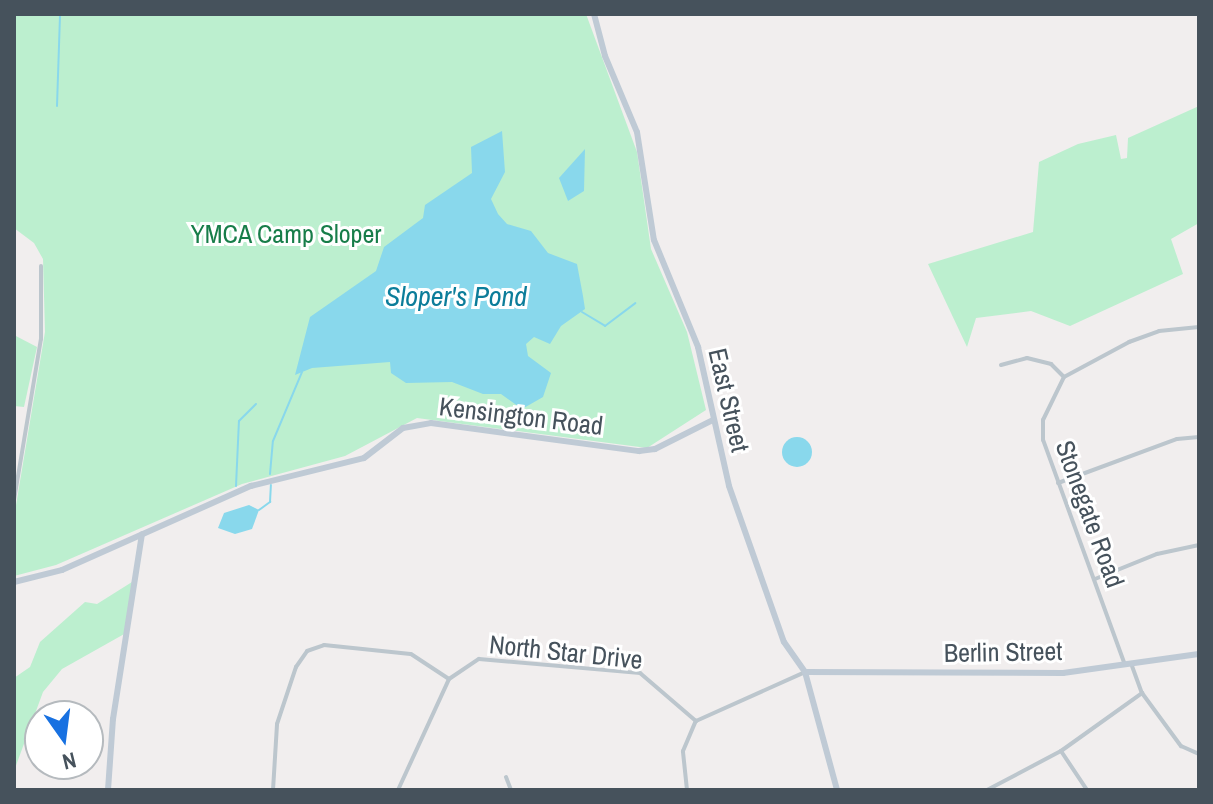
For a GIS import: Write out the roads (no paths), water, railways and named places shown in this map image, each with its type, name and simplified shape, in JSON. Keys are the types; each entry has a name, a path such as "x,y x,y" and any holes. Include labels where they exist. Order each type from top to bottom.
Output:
{"main road":[{"name":"East Street","path":"594,14 605,56 637,132 654,240 698,347 729,486 784,642 805,672 837,790"},
{"name":"Kensington Road","path":"14,582 62,570 251,486 364,458 403,428 431,423 639,451 663,446 713,420"},
{"path":"108,790 113,719 142,534"},
{"name":"Berlin Street","path":"805,672 994,674 1129,666 1199,654"}],"street":[{"path":"14,500 41,339 41,266"},
{"path":"1001,365 1027,358 1051,364 1064,377 1129,342 1159,331 1199,327"},
{"name":"Stonegate Road","path":"1064,377 1043,420 1043,440 1058,483 1142,693 1181,746 1199,754"},
{"path":"1058,483 1177,439 1199,437"},
{"path":"1094,579 1157,554 1199,545"},
{"path":"273,790 277,724 296,667 307,651 324,645 411,654 449,679 398,790"},
{"name":"North Star Drive","path":"449,679 479,659 640,673 696,721"},
{"path":"687,790 683,751 696,721 805,672"},
{"path":"987,790 1061,751 1142,693"},
{"path":"1061,751 1087,790"},
{"path":"506,777 511,790"}],"water":[{"name":"Sloper's Pond","path":"502,131 505,172 491,199 498,214 507,224 531,231 548,253 577,264 583,296 585,309 561,326 550,344 534,337 526,344 528,356 551,373 543,397 522,409 501,394 483,394 452,382 406,383 391,373 390,362 312,368 295,375 310,317 376,271 384,247 423,218 425,205 472,173 471,147"},
{"path":"585,149 584,191 568,201 559,178"},
{"path":"797,437 807,442 812,452 807,462 797,467 787,462 782,452 787,442"},
{"path":"249,505 259,510 252,529 235,534 218,528 224,513"}],"waterway":[{"path":"57,106 60,14"},
{"path":"582,312 605,326 635,303"},
{"path":"270,474 273,441 302,372"},
{"path":"236,486 239,421 256,404"},
{"path":"259,510 270,502 271,485"}],"park label":[{"name":"YMCA Camp Sloper","path":"286,234"}]}
